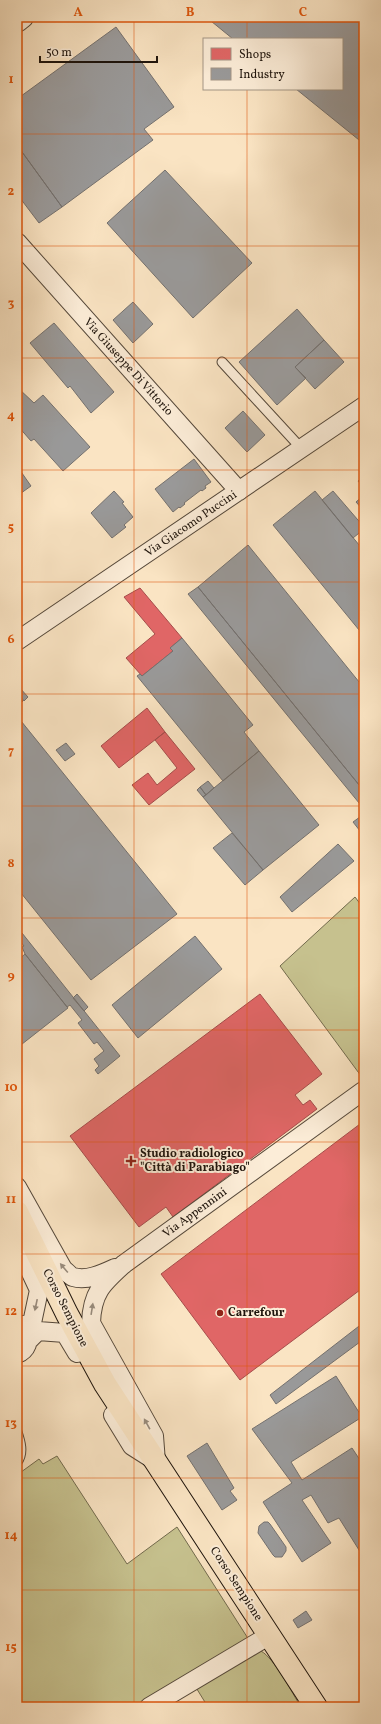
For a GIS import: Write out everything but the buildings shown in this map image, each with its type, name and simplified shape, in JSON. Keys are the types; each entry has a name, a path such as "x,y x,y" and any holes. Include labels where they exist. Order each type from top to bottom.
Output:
{"main road":[{"name":"Corso Sempione","path":"17,1212 67,1314 105,1384 316,1707"}],"street":[{"path":"17,21 22,17"},
{"name":"Via Giuseppe Di Vittorio","path":"17,242 239,491"},
{"name":"Via Giacomo Puccini","path":"17,641 364,406"},
{"name":"Via Appennini","path":"156,1462 154,1436 91,1323 91,1310 95,1296 103,1282 124,1264 363,1091"},
{"name":"Via Appennini","path":"17,1187 63,1269 72,1277 84,1278 100,1275 124,1264"},
{"name":"Corso Sempione","path":"17,1244 39,1290 32,1323 20,1337"},
{"name":"Corso Sempione","path":"20,1337 38,1331 65,1333 132,1446 156,1462"},
{"path":"149,1707 270,1635"}],"lane":[{"path":"222,362 301,448"},
{"path":"17,1432 21,1450 20,1459 17,1462"}],"shaded area":[{"path":"355,897 364,909 364,1080 280,966"},
{"path":"57,1456 127,1564 177,1527 249,1640 138,1707 17,1707 17,1475 39,1459 43,1464"},
{"path":"261,1651 272,1661 301,1707 208,1707 195,1686"}],"place":[{"name":"Studio radiologico \"Città di Parabiago\"","path":"131,1161"},
{"name":"Carrefour","path":"220,1313"}]}
